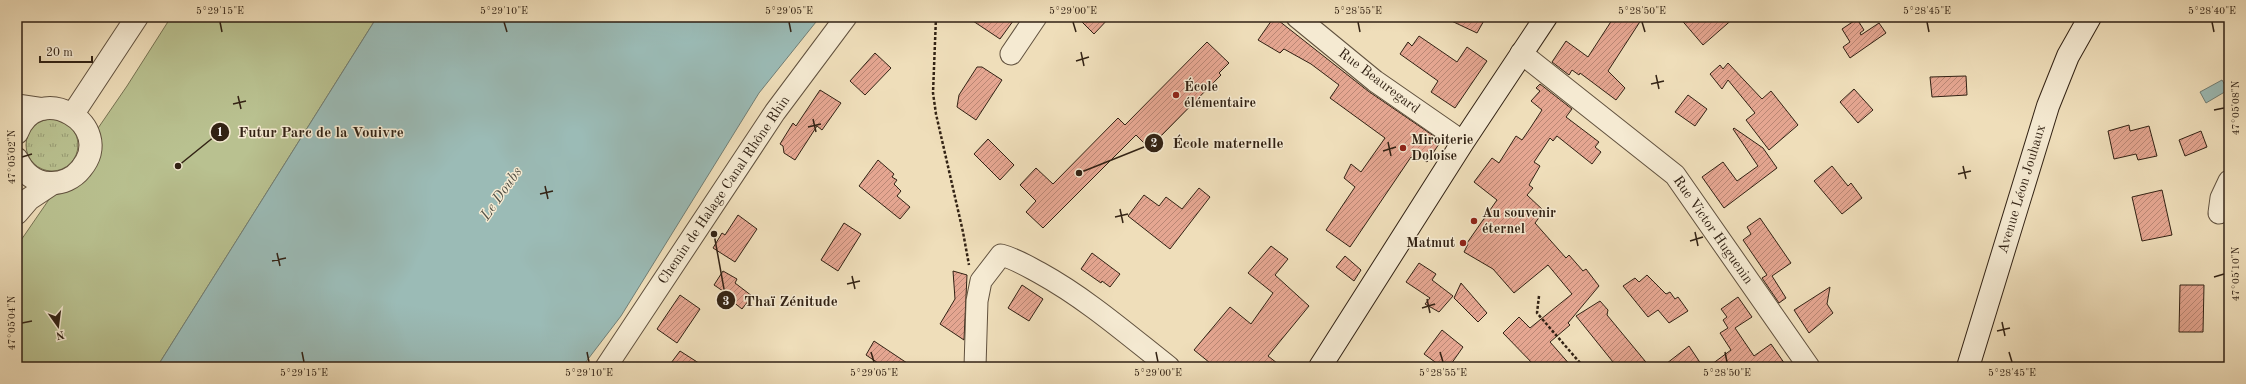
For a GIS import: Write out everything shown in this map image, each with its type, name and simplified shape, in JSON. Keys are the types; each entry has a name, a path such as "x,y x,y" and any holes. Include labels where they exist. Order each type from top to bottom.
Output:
{"main road":[{"path":"73,114 138,17"},
{"path":"1320,367 1463,142 1546,17"},
{"name":"Avenue Léon Jouhaux","path":"1968,367 2048,106 2068,56 2090,17"},
{"path":"17,133 27,118 44,109 59,108 73,114 87,131 89,152 84,166 74,176 53,183 29,199 17,213"},
{"path":"17,160 24,171 31,177 39,181 53,183"}],"street":[{"name":"Chemin de Halage Canal Rhône Rhin","path":"606,367 775,112 846,17"},
{"path":"1011,54 1036,17"},
{"name":"Rue Beauregard","path":"1297,17 1375,80 1463,142"},
{"name":"Rue Victor Huguenin","path":"1522,53 1675,175 1809,367"},
{"path":"17,105 44,109"},
{"path":"2219,213 2221,198 2229,181"},
{"path":"975,367 977,301 981,281 1002,255 1012,258 1053,280 1089,304 1169,367"}],"path":[{"path":"936,17 934,93 936,114 963,232 971,278 981,281"},
{"path":"1539,296 1537,313 1581,364"}],"green space":[{"path":"171,17 377,17 157,367 17,367 17,246 127,86"},
{"path":"47,119 57,119 67,123 74,130 78,140 78,150 74,160 67,167 57,171 47,171 37,167 30,160 26,150 26,140 30,130 37,123"}],"water":[{"name":"Le Doubs","path":"377,17 820,17 759,93 621,316 582,367 157,367"},
{"path":"2222,80 2228,90 2206,103 2200,92"}],"building":[{"path":"967,17 1016,17 1000,39"},
{"path":"1077,17 1110,17 1094,34"},
{"path":"1274,17 1368,91 1441,141 1427,162 1420,157 1417,161 1411,157 1350,247 1326,230 1355,187 1344,178 1351,164 1361,172 1385,138 1330,98 1339,85 1311,64 1284,49 1280,53 1258,40"},
{"path":"1443,17 1486,17 1477,33"},
{"path":"1614,17 1643,17 1608,71 1625,88 1616,100 1580,73 1579,75 1572,70 1569,75 1552,62 1566,41 1588,57"},
{"path":"1679,17 1735,17 1703,45"},
{"path":"1857,19 1864,30 1860,33 1861,35 1879,23 1886,33 1850,58 1843,47 1850,42 1842,29"},
{"path":"1419,36 1457,62 1467,47 1487,61 1455,108 1431,92 1438,81 1400,54 1408,42 1412,46"},
{"path":"1207,42 1229,63 1219,73 1221,75 1159,138 1158,137 1148,147 1136,135 1043,228 1026,212 1036,201 1020,185 1036,168 1053,184 1118,118 1125,125"},
{"path":"875,53 891,68 865,95 850,81"},
{"path":"1728,63 1762,99 1771,91 1798,125 1769,150 1746,120 1755,113 1728,80 1722,89 1710,74 1720,65 1723,69"},
{"path":"977,67 982,67 1002,80 976,120 957,107 959,95"},
{"path":"1966,76 1967,95 1932,97 1930,77"},
{"path":"1540,84 1572,109 1566,117 1599,142 1595,147 1601,152 1592,164 1557,136 1553,141 1550,138 1534,162 1540,166 1529,185 1533,188 1527,195 1544,211 1535,223 1566,258 1569,255 1583,271 1586,269 1599,286 1568,323 1570,325 1550,342 1572,367 1536,367 1503,333 1519,317 1530,328 1572,294 1548,265 1514,293 1493,269 1464,252 1468,244 1467,243 1497,200 1474,182 1492,158 1499,163 1516,136 1522,140 1531,127 1542,110 1531,101 1540,91 1536,88"},
{"path":"1854,89 1873,110 1858,123 1840,102"},
{"path":"820,90 841,103 822,130 817,126 795,160 784,153 783,146 780,144 793,123 796,126"},
{"path":"1688,95 1707,109 1695,126 1675,112"},
{"path":"2129,125 2130,131 2149,126 2157,156 2138,160 2136,154 2114,159 2108,131"},
{"path":"1734,128 1763,148 1777,168 1724,208 1702,177 1723,162 1737,181 1758,166 1733,129"},
{"path":"2201,131 2207,147 2185,156 2179,140"},
{"path":"988,139 1014,165 1000,180 974,154"},
{"path":"878,160 894,174 892,177 897,180 894,184 901,191 897,196 910,207 900,219 859,186"},
{"path":"1832,166 1848,186 1851,183 1862,198 1842,214 1814,181"},
{"path":"1199,188 1210,197 1170,249 1128,216 1144,195 1159,206 1166,197 1182,209"},
{"path":"2162,190 2172,235 2142,241 2132,197"},
{"path":"738,215 757,229 735,262 713,248 722,233 725,235"},
{"path":"1760,218 1791,263 1772,276 1786,298 1779,303 1762,278 1767,275 1743,240 1751,234 1747,227"},
{"path":"844,223 861,234 838,271 821,260"},
{"path":"1271,246 1288,259 1275,275 1309,306 1268,356 1282,367 1215,367 1194,350 1230,307 1251,324 1273,293 1248,273"},
{"path":"1092,253 1120,274 1110,287 1102,281 1101,283 1081,269"},
{"path":"1345,256 1361,270 1354,281 1336,267"},
{"path":"1419,263 1436,274 1432,280 1453,296 1439,312 1425,304 1430,298 1406,282"},
{"path":"723,271 737,279 735,283 752,296 742,309 722,293 723,291 714,285"},
{"path":"953,271 967,275 964,340 940,324 955,299"},
{"path":"1647,275 1666,294 1670,292 1675,299 1678,297 1688,311 1669,323 1658,310 1648,317 1623,286 1635,278 1639,282"},
{"path":"1461,283 1487,313 1478,322 1454,298"},
{"path":"1022,285 1043,299 1029,321 1008,308"},
{"path":"2180,285 2204,285 2203,332 2179,332"},
{"path":"1830,287 1827,304 1833,313 1809,333 1794,310"},
{"path":"680,295 700,309 677,343 657,329"},
{"path":"1738,297 1752,317 1735,328 1754,356 1771,344 1787,367 1708,367 1731,350 1720,333 1728,328 1723,320 1727,317 1721,309"},
{"path":"1600,301 1608,310 1607,315 1650,367 1617,367 1576,316"},
{"path":"1442,330 1463,347 1449,367 1442,367 1424,354"},
{"path":"874,341 913,367 884,367 866,355"},
{"path":"1689,346 1703,367 1662,367"},
{"path":"680,351 705,367 668,367"}],"place":[{"name":"École élémentaire","path":"1176,95"},
{"name":"Miroiterie Doloise","path":"1403,148"},
{"name":"Futur Parc de la Vouivre","path":"178,166"},
{"name":"École maternelle","path":"1079,173"},
{"name":"Au souvenir éternel","path":"1474,221"},
{"name":"Thaï Zénitude","path":"714,234"},
{"name":"Matmut","path":"1463,243"}]}
